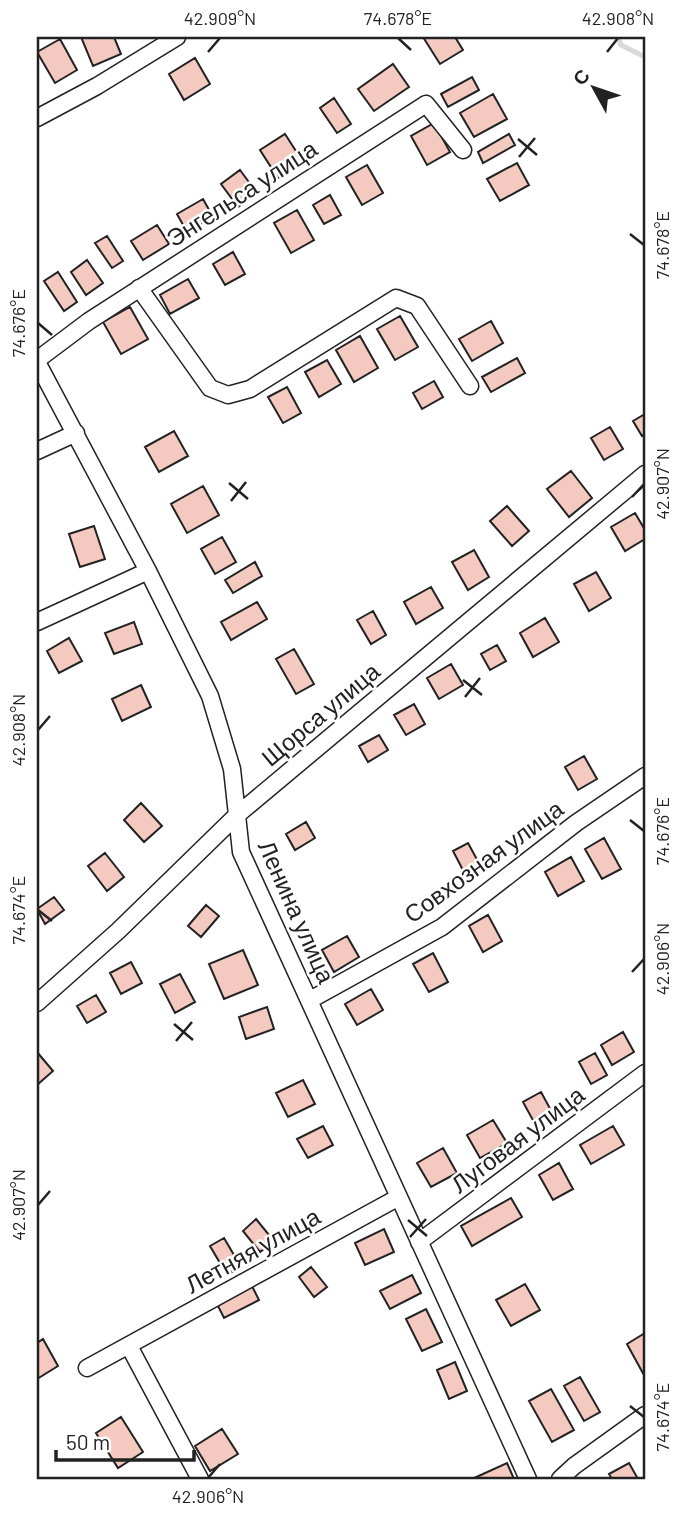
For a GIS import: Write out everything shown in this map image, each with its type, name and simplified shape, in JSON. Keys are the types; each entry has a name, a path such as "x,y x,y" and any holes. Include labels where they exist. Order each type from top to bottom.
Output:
{"street":[{"path":"37,118 97,86 177,37"},
{"name":"Энгельса улица","path":"37,361 89,321 426,104 463,150"},
{"path":"139,288 210,388 228,395 250,389 397,298 417,306 470,386"},
{"name":"Ленина улица","path":"37,361 148,571 210,696 232,769 241,852 527,1479"},
{"path":"37,451 76,433"},
{"name":"Щорса улица","path":"37,1003 118,931 237,815 645,474"},
{"path":"37,622 148,571"},
{"name":"Совхозная улица","path":"310,1000 442,927 576,823 645,776"},
{"name":"Луговая улица","path":"419,1242 645,1073"},
{"name":"Летняя улица","path":"87,1368 399,1196"},
{"path":"129,1346 200,1479"},
{"path":"560,1479 645,1415"}],"building":[{"path":"81,37 114,37 121,54 93,66"},
{"path":"423,37 455,37 463,50 440,64"},
{"path":"60,39 77,70 55,83 37,52"},
{"path":"195,58 210,84 184,100 169,74"},
{"path":"393,64 409,87 374,111 358,89"},
{"path":"472,77 479,90 448,107 441,94"},
{"path":"493,94 507,119 474,137 460,113"},
{"path":"334,98 351,124 337,133 320,108"},
{"path":"434,123 450,152 427,165 411,136"},
{"path":"285,134 303,162 278,178 260,150"},
{"path":"509,134 515,145 483,163 478,152"},
{"path":"517,163 529,185 500,201 487,179"},
{"path":"367,165 383,193 362,205 346,177"},
{"path":"240,170 257,193 238,207 221,184"},
{"path":"330,195 341,215 324,224 313,205"},
{"path":"203,199 213,217 187,232 177,214"},
{"path":"297,210 314,240 291,253 274,223"},
{"path":"157,225 169,244 143,260 131,241"},
{"path":"107,236 123,261 112,268 95,243"},
{"path":"233,252 245,274 225,285 213,264"},
{"path":"87,260 103,283 86,295 71,272"},
{"path":"58,272 77,302 64,311 44,281"},
{"path":"188,279 199,298 170,314 160,295"},
{"path":"130,307 148,339 121,354 103,322"},
{"path":"400,316 418,347 395,360 377,329"},
{"path":"491,321 503,343 472,361 459,339"},
{"path":"360,336 378,368 354,382 336,350"},
{"path":"517,358 525,373 491,392 482,377"},
{"path":"327,360 341,384 319,397 305,372"},
{"path":"434,381 443,397 422,409 413,393"},
{"path":"287,387 301,413 283,423 268,397"},
{"path":"645,414 645,434 642,436 633,421"},
{"path":"610,427 623,449 604,460 591,438"},
{"path":"174,431 188,456 159,472 145,447"},
{"path":"571,471 592,498 569,517 547,489"},
{"path":"203,486 219,515 187,533 171,504"},
{"path":"507,506 529,531 512,546 490,521"},
{"path":"635,513 645,530 645,539 625,551 611,527"},
{"path":"94,526 105,559 80,567 69,534"},
{"path":"222,537 236,562 215,574 201,549"},
{"path":"474,550 489,577 468,590 452,562"},
{"path":"255,562 262,576 233,593 225,580"},
{"path":"596,572 611,598 589,611 574,584"},
{"path":"431,587 443,608 416,624 404,602"},
{"path":"257,602 267,619 231,640 221,622"},
{"path":"373,611 386,635 371,644 357,620"},
{"path":"545,618 559,642 533,657 520,633"},
{"path":"134,622 142,644 114,654 105,633"},
{"path":"69,638 82,661 59,673 47,651"},
{"path":"497,645 506,661 490,670 481,654"},
{"path":"294,649 314,684 296,694 276,659"},
{"path":"451,664 463,685 439,699 427,678"},
{"path":"141,685 151,707 122,721 112,699"},
{"path":"414,704 425,724 406,735 394,715"},
{"path":"379,735 388,750 368,762 359,746"},
{"path":"584,756 597,779 578,790 565,767"},
{"path":"141,803 162,826 144,842 124,820"},
{"path":"306,822 315,838 295,850 286,834"},
{"path":"604,838 621,869 602,879 585,849"},
{"path":"468,843 480,865 465,874 453,851"},
{"path":"105,853 124,877 107,891 88,866"},
{"path":"571,857 584,881 558,896 545,872"},
{"path":"54,897 64,910 45,924 37,909"},
{"path":"206,905 219,916 201,937 188,926"},
{"path":"488,915 502,941 483,952 469,926"},
{"path":"347,936 359,957 334,972 322,950"},
{"path":"243,950 258,985 224,999 209,964"},
{"path":"433,953 448,982 429,992 413,964"},
{"path":"131,962 142,983 121,994 110,973"},
{"path":"180,974 195,1002 175,1013 160,984"},
{"path":"371,989 383,1010 357,1025 345,1004"},
{"path":"96,995 106,1012 87,1023 77,1006"},
{"path":"267,1007 274,1029 246,1039 239,1017"},
{"path":"623,1032 634,1052 612,1065 601,1045"},
{"path":"37,1052 53,1071 37,1085"},
{"path":"595,1053 607,1075 591,1084 579,1062"},
{"path":"303,1080 315,1104 288,1117 276,1093"},
{"path":"541,1092 553,1114 535,1124 523,1102"},
{"path":"493,1120 507,1143 480,1158 467,1135"},
{"path":"323,1126 333,1145 308,1158 297,1139"},
{"path":"613,1126 624,1145 591,1164 580,1145"},
{"path":"443,1148 457,1173 431,1187 417,1163"},
{"path":"559,1163 573,1189 553,1200 539,1175"},
{"path":"511,1198 522,1217 472,1246 461,1226"},
{"path":"256,1219 274,1241 260,1252 243,1231"},
{"path":"384,1229 394,1252 365,1265 355,1243"},
{"path":"224,1238 241,1267 227,1275 210,1246"},
{"path":"311,1267 327,1287 314,1297 299,1277"},
{"path":"412,1275 421,1293 390,1309 380,1291"},
{"path":"525,1284 540,1310 511,1326 496,1300"},
{"path":"252,1286 259,1300 224,1318 217,1304"},
{"path":"426,1309 442,1342 422,1351 406,1319"},
{"path":"645,1333 645,1377 627,1344"},
{"path":"43,1339 58,1366 37,1379 37,1343"},
{"path":"455,1362 467,1391 449,1399 437,1370"},
{"path":"580,1377 600,1412 584,1421 564,1386"},
{"path":"551,1389 574,1430 552,1442 529,1401"},
{"path":"121,1417 143,1452 118,1468 96,1433"},
{"path":"222,1429 238,1454 210,1471 195,1446"},
{"path":"507,1463 514,1479 472,1479"},
{"path":"629,1463 638,1479 612,1479 609,1474"}],"waterway":[{"path":"618,37 621,45 645,57"}]}
